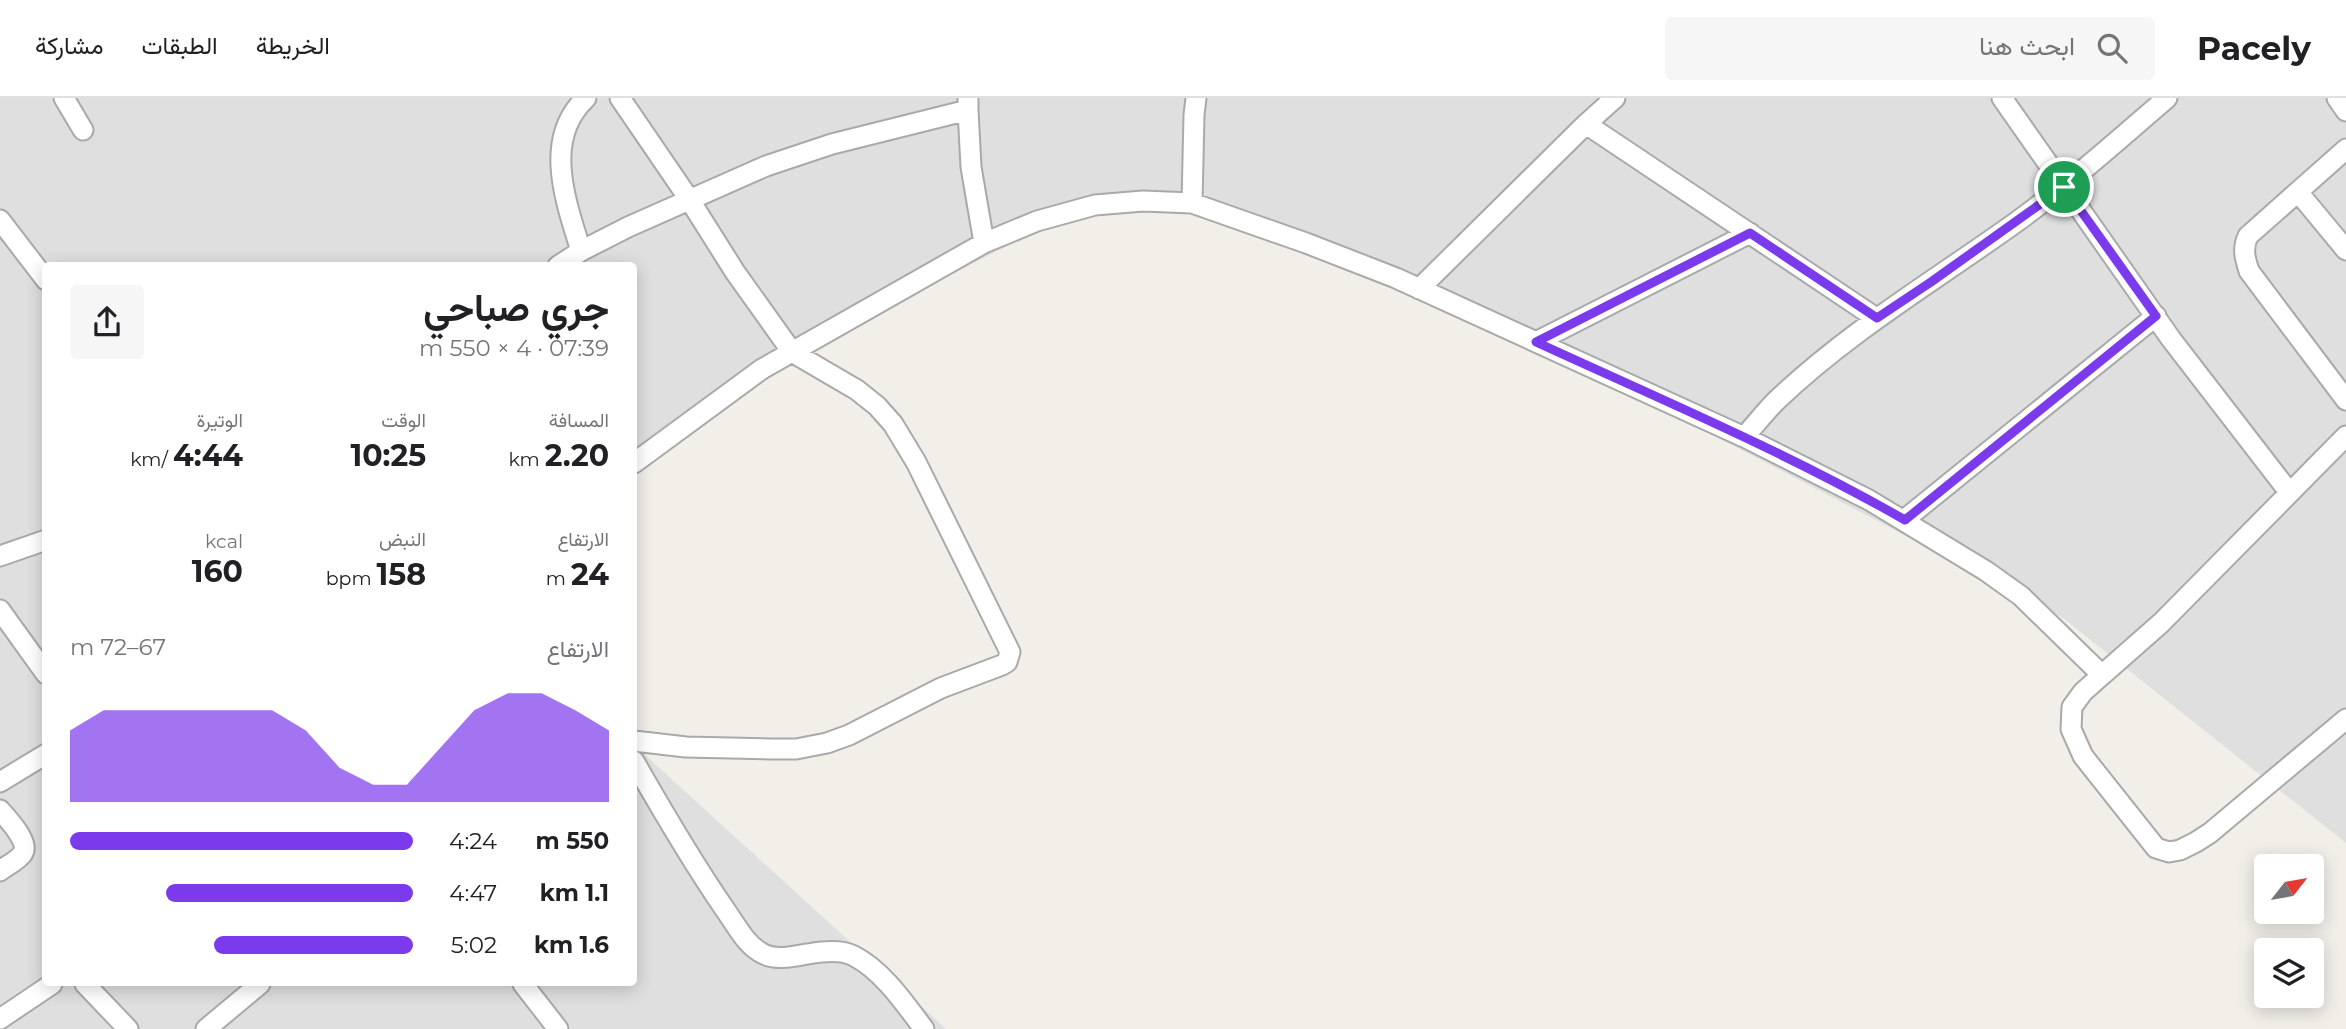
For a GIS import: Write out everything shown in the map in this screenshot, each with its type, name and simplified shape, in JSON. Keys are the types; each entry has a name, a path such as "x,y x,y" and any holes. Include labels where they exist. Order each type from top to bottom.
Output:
{"street":[{"path":"64,98 83,130"},
{"path":"581,251 565,198 561,169 563,140 568,123 586,98"},
{"path":"620,98 690,199 735,272 792,352 857,390 877,406 893,424 916,461 1010,652 1002,665 942,688 849,735 827,743 796,749 771,749 686,747 637,741"},
{"path":"1192,203 1196,98"},
{"path":"1419,289 1615,98"},
{"path":"2001,98 2156,316 2290,492"},
{"path":"1744,437 1775,402 1829,354 2064,187 2167,98"},
{"path":"2337,98 2346,111"},
{"path":"564,262 581,251 690,199 766,166 968,104 971,167 984,243"},
{"path":"1586,124 1877,318"},
{"path":"2346,149 2248,236 2244,256 2249,271 2346,400"},
{"path":"2298,191 2346,250"},
{"path":"637,461 762,369 984,243 1037,220 1095,205 1143,201 1192,203 1306,243 1419,289 1744,437 1869,500 1986,571 2021,597 2102,675"},
{"path":"0,219 42,275"},
{"path":"1536,342 1750,233"},
{"path":"1905,520 2156,316"},
{"path":"2346,436 2161,623 2082,692 2072,707 2071,729 2083,756 2134,821 2156,848 2169,852 2188,847 2210,833 2346,719"},
{"path":"0,556 42,541"},
{"path":"0,610 42,668"},
{"path":"0,782 42,756"},
{"path":"637,766 719,901 748,943 770,957 830,952 854,956 872,969 896,993 924,1029"},
{"path":"0,810 25,846 23,854 0,871"},
{"path":"0,1019 49,986"},
{"path":"87,986 128,1029"},
{"path":"206,1029 258,986"},
{"path":"525,986 558,1029"}],"shaded area":[{"path":"0,98 2339,98 2346,124 2346,843 2063,618 1409,276 1115,192 812,344 637,462 637,262 42,262 42,986 637,986 637,748 946,1029 0,1029"}],"route":[{"path":"2064,187 2156,316 1905,520 1744,437 1536,342 1750,233 1877,318 2064,187"}]}
